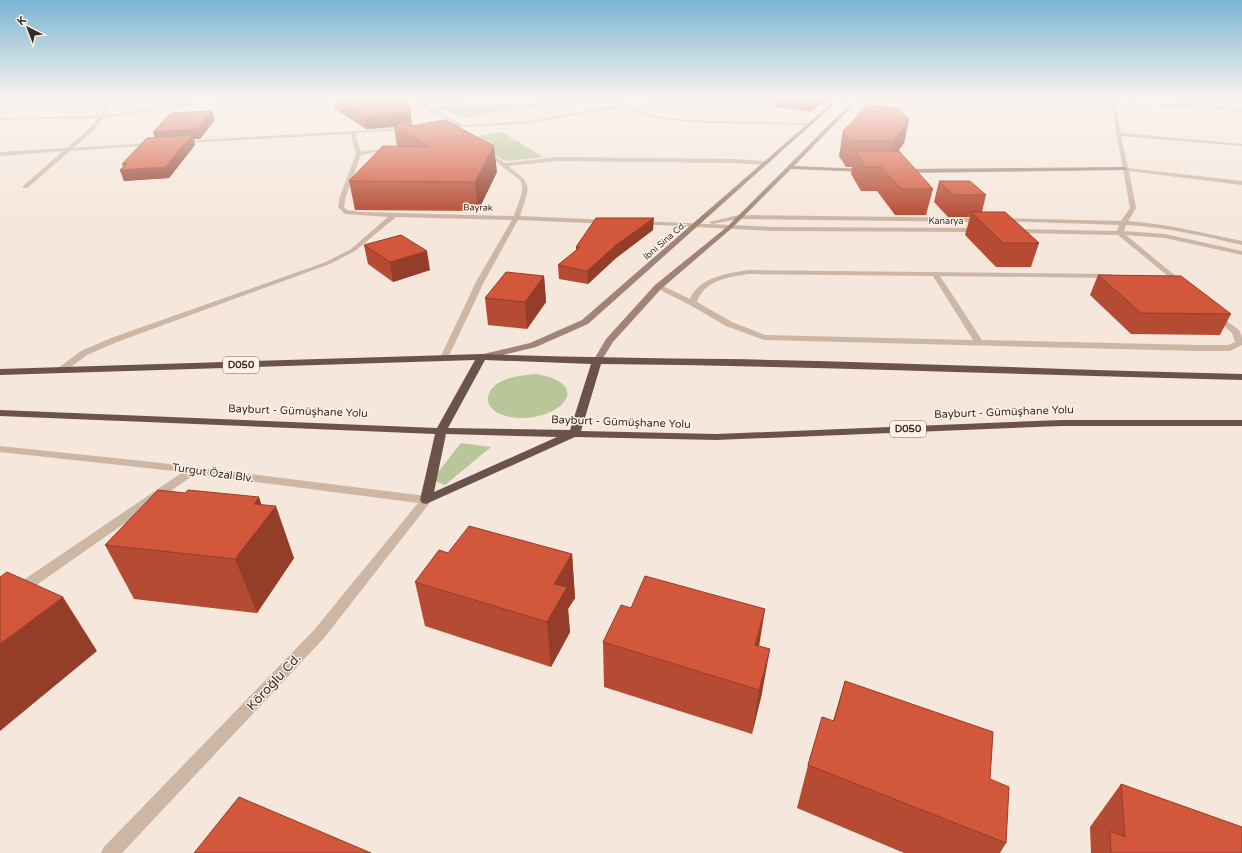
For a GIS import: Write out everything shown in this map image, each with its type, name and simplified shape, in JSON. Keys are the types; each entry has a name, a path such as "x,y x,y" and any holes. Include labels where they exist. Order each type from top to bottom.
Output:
{"highway":[{"name":"D050","path":"0,372 482,357 597,361 727,362 1063,373 1242,377"},
{"path":"426,500 441,431 482,357"},
{"path":"426,500 575,434 597,361"},
{"name":"Bayburt - Gümüşhane Yolu","path":"0,413 441,431 716,437 1062,422 1242,423"}],"main road":[{"name":"İbni Sina Cd.","path":"482,357 533,345 586,322 791,139"},
{"path":"597,361 609,341 658,287 730,227 817,139"},
{"path":"789,167 868,171"},
{"path":"899,171 1125,169"}],"street":[{"path":"25,187 81,139"},
{"path":"178,142 240,139"},
{"path":"354,139 359,154 396,147"},
{"path":"1119,139 1133,208 1128,218 1123,223 1120,233"},
{"path":"1172,139 1242,145"},
{"path":"0,154 155,144"},
{"path":"444,358 480,282 516,218 525,192 525,184 522,179 480,147"},
{"name":"Bayrak","path":"359,154 343,196 341,207 345,212 361,214 616,222"},
{"path":"503,165 558,158 733,161 766,163"},
{"path":"1125,169 1242,183"},
{"path":"61,370 84,353 114,340 328,263 353,250 395,214"},
{"path":"632,223 696,225 739,217 1123,223 1170,228 1242,243"},
{"name":"Kanarya","path":"696,225 774,229 987,230"},
{"path":"1010,231 1120,233 1166,236 1242,253"},
{"path":"1120,233 1189,292"},
{"path":"693,302 698,290 710,283 730,275 749,272 1116,276"},
{"path":"935,274 979,342"},
{"path":"1155,276 1171,277"},
{"path":"658,287 693,302 729,324 764,337 1198,348 1230,348 1240,342 1236,332 1212,312"},
{"name":"Turgut Özal Blv.","path":"0,448 154,465 426,500"},
{"path":"0,603 192,470"},
{"name":"Köroğlu Cd.","path":"110,853 319,634 426,500"}],"green space":[{"path":"513,139 543,157 511,161 503,160 476,140"},
{"path":"536,374 556,380 566,388 567,396 562,405 551,412 536,417 520,418 503,415 492,409 489,405 488,395 494,386 500,382 522,375"},
{"path":"461,443 491,447 445,485 432,480"}],"building":[{"path":"146,139 189,139 165,167 120,170 127,163 122,164"},
{"path":"417,139 480,139 494,146 475,182 349,181 383,146 430,147"},
{"path":"849,139 895,139 893,141 851,141"},
{"path":"855,151 899,151 933,189 901,189 881,167 866,167"},
{"path":"939,181 970,181 986,195 953,195"},
{"path":"971,212 1005,212 1039,243 1003,243"},
{"path":"596,218 654,218 616,245 587,271 558,265 580,247 576,247"},
{"path":"401,235 427,251 390,262 364,245"},
{"path":"506,272 544,276 525,302 485,298"},
{"path":"1098,275 1181,276 1231,314 1141,313"},
{"path":"158,490 185,493 188,490 259,497 254,504 276,506 235,559 105,545"},
{"path":"469,526 572,554 554,584 567,587 547,622 415,582 439,550 448,553"},
{"path":"7,572 63,597 0,644 0,577"},
{"path":"645,576 765,609 755,645 770,649 759,690 603,642 621,605 631,608"},
{"path":"845,681 993,732 990,779 1009,787 1006,843 808,765 822,717 834,721"},
{"path":"1121,784 1242,827 1242,853 1111,853 1110,831 1125,837"},
{"path":"239,797 371,853 194,853"}]}
